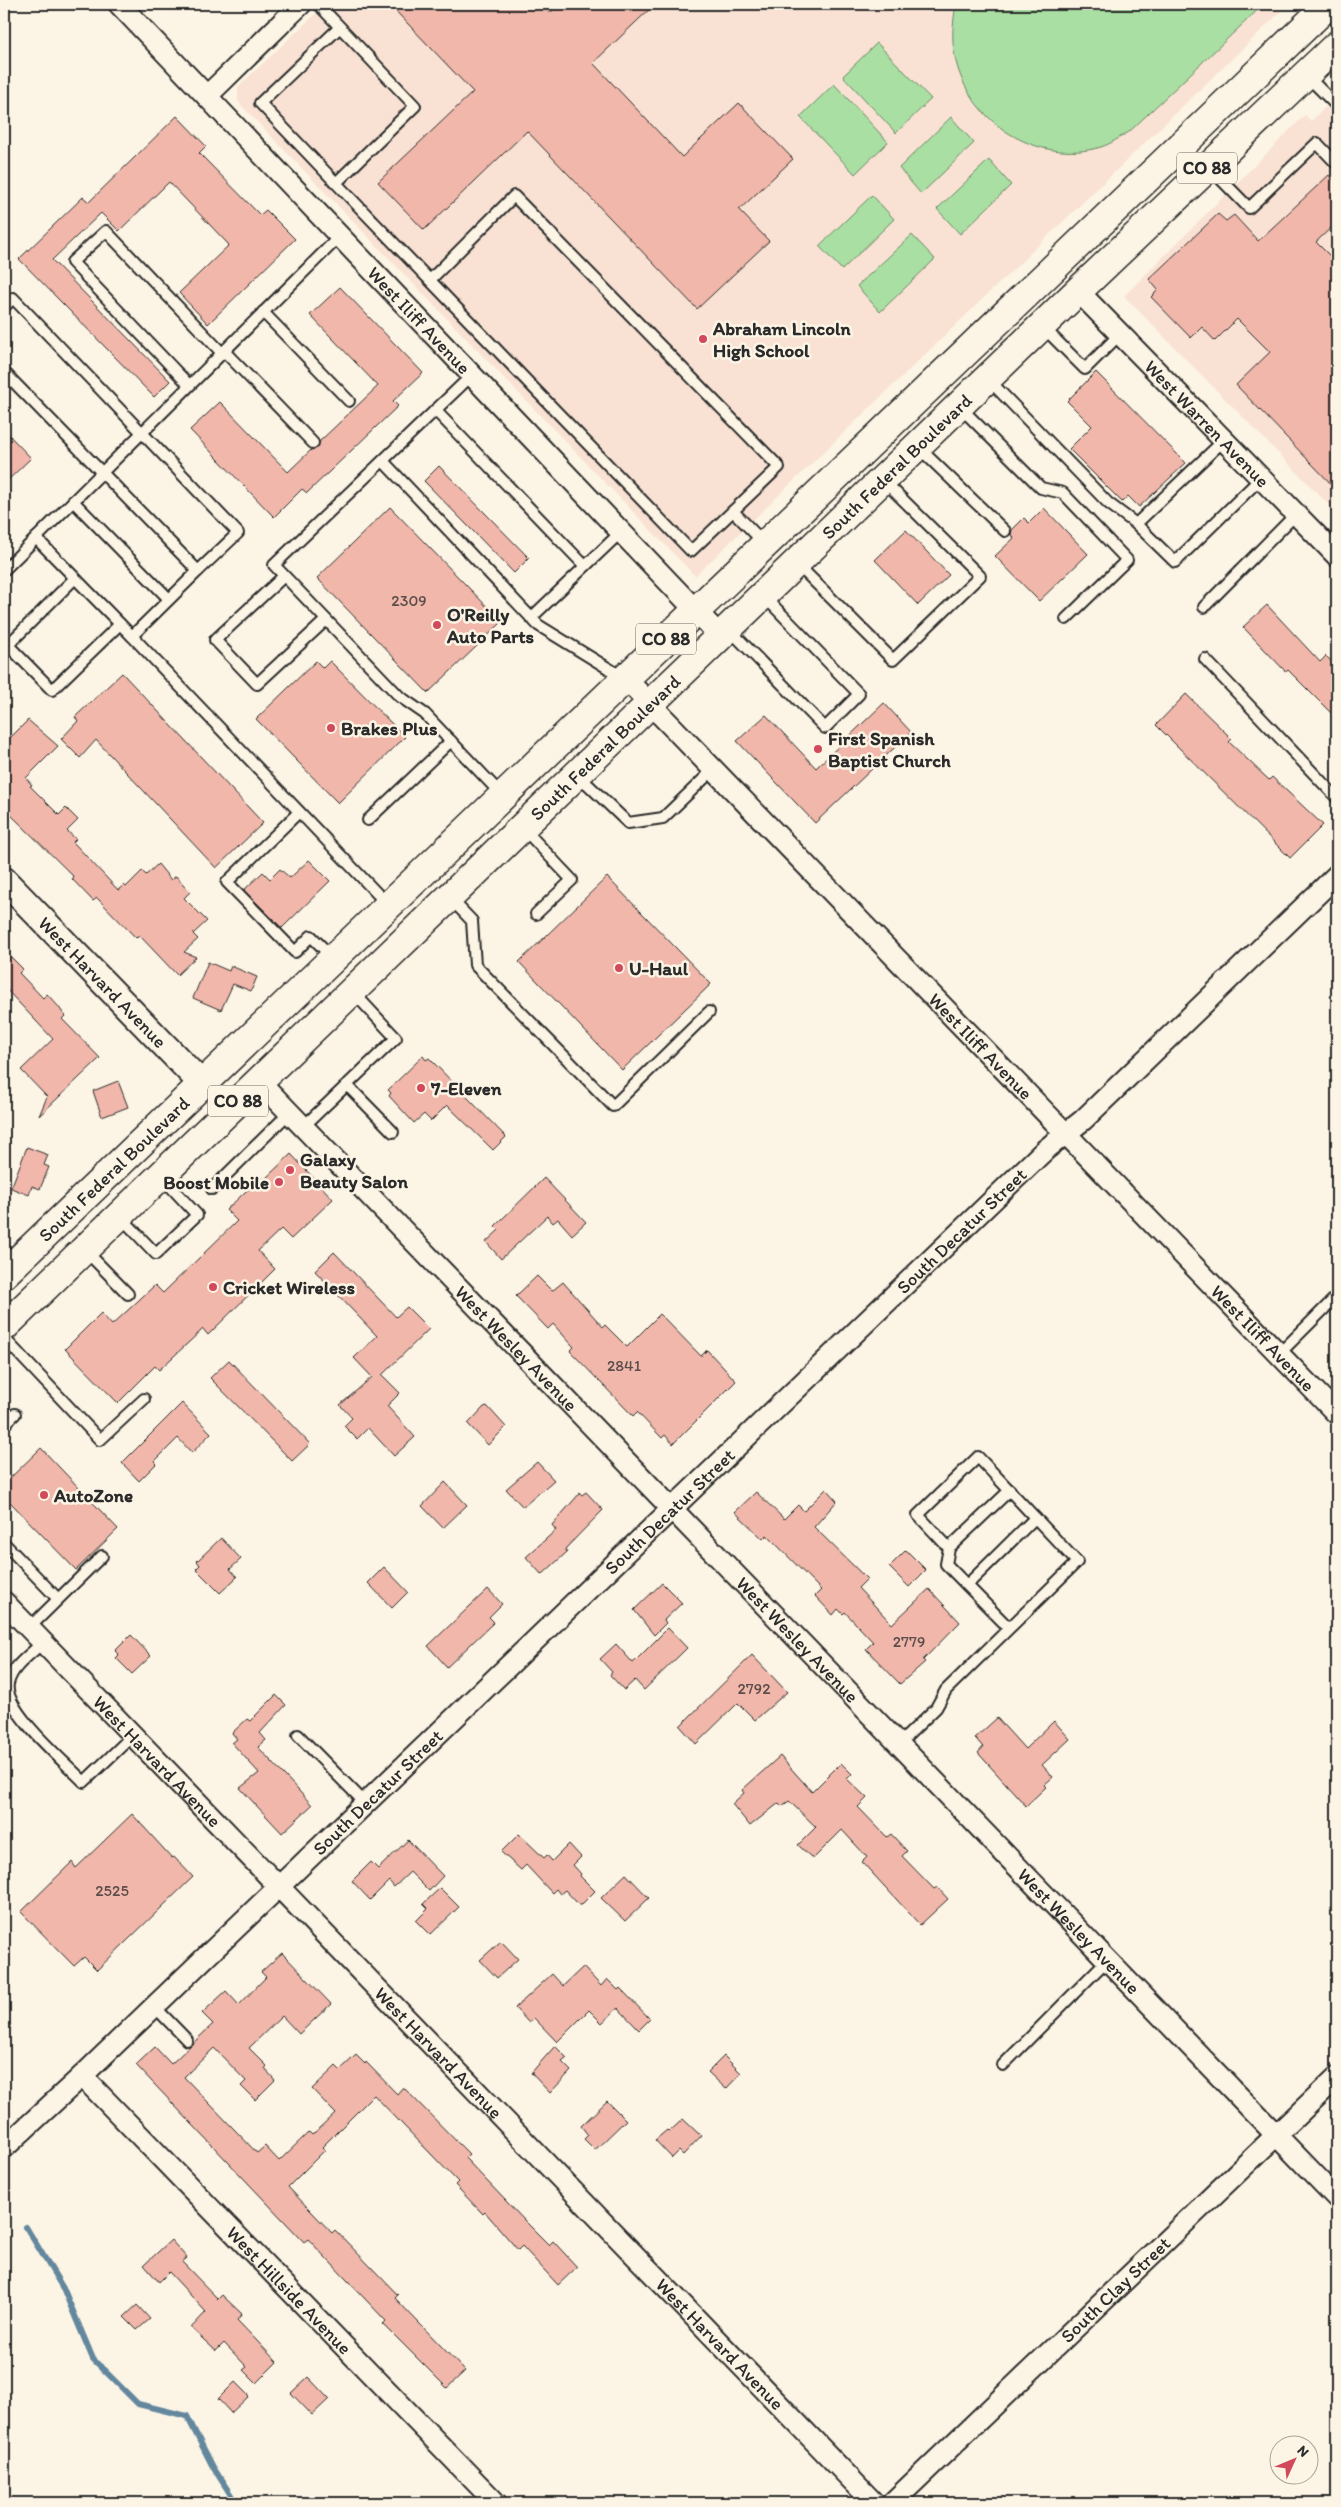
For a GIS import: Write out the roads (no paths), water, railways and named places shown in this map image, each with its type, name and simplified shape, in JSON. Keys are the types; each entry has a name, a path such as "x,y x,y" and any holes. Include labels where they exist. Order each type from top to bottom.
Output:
{"main road":[{"name":"South Federal Boulevard","path":"7,1264 202,1084 1329,4"},
{"name":"South Federal Boulevard","path":"4,1327 1078,291 1337,45"},
{"path":"259,1081 256,1058 368,945 381,927 388,905"},
{"path":"89,1245 122,1196 202,1114 208,1102 202,1084"}],"street":[{"name":"West Iliff Avenue","path":"119,4 696,610 724,632"},
{"path":"206,96 301,4"},
{"name":"West Warren Avenue","path":"1078,291 1337,556"},
{"name":"West Iliff Avenue","path":"625,678 1337,1414"},
{"name":"South Decatur Street","path":"4,2148 82,2076 1038,1156 1083,1120 1337,875"},
{"name":"West Harvard Avenue","path":"4,880 202,1084"},
{"name":"West Wesley Avenue","path":"259,1081 1337,2198"},
{"name":"West Harvard Avenue","path":"4,1602 874,2503"},
{"name":"West Hillside Avenue","path":"82,2076 496,2503"},
{"name":"South Clay Street","path":"892,2503 1337,2076"}],"lane":[{"path":"318,4 415,106 336,183"},
{"path":"340,27 260,103 336,183 691,551 779,468 514,196 430,280"},
{"path":"1306,75 1337,106"},
{"path":"1208,166 1249,208 1317,143 1337,164"},
{"path":"189,385 72,262 106,231 312,443"},
{"path":"4,570 340,236"},
{"path":"4,307 13,298 238,533 132,636"},
{"path":"263,312 349,401"},
{"path":"1042,326 1085,368 1120,334"},
{"path":"4,372 198,571"},
{"path":"472,375 274,565 399,696 426,714 502,796"},
{"path":"988,379 1108,503 1136,524 1175,562 1261,478"},
{"path":"960,406 1040,488 1063,493 1127,560 1066,619"},
{"path":"435,410 585,566"},
{"path":"1136,524 1224,440"},
{"path":"918,446 1005,531"},
{"path":"382,461 538,625 625,678"},
{"path":"796,563 893,660 980,576 883,480"},
{"path":"73,501 169,599"},
{"path":"734,511 765,544"},
{"path":"1204,607 1296,514"},
{"path":"531,618 621,532"},
{"path":"36,538 388,905"},
{"path":"284,576 215,640 233,659 257,684 326,620"},
{"path":"75,578 6,643 52,690 120,624"},
{"path":"724,632 824,728 859,694 763,595"},
{"path":"1205,659 1337,798"},
{"path":"368,820 451,741"},
{"path":"578,774 628,823 663,818 713,770"},
{"path":"299,812 228,882 295,952 311,936 333,958"},
{"path":"522,828 572,880 536,914"},
{"path":"449,897 472,921 474,965 612,1106 709,1012"},
{"path":"304,1127 396,1038 352,991"},
{"path":"347,1085 393,1132"},
{"path":"212,1189 290,1113"},
{"path":"119,1215 156,1254 190,1222 197,1215 160,1176"},
{"path":"89,1245 128,1294"},
{"path":"1279,1354 1337,1296"},
{"path":"4,1338 100,1440 144,1399"},
{"path":"4,1424 15,1414"},
{"path":"899,1744 936,1708 946,1690 1077,1562 978,1457 918,1515 949,1548"},
{"path":"1009,1628 946,1564 949,1548 1010,1490"},
{"path":"967,1585 1036,1518"},
{"path":"4,1543 58,1599"},
{"path":"28,1629 102,1556"},
{"path":"42,1643 14,1670 8,1683 8,1696 25,1721 84,1782 132,1736"},
{"path":"298,1735 366,1803"},
{"path":"1003,2065 1107,1960"},
{"path":"154,2006 187,2040"}],"waterway":[{"path":"26,2227 64,2290 93,2359 138,2404 187,2416 213,2467 236,2503"}],"place":[{"name":"Abraham Lincoln High School","path":"703,339"},
{"name":"O'Reilly Auto Parts","path":"437,625"},
{"name":"Brakes Plus","path":"331,728"},
{"name":"First Spanish Baptist Church","path":"818,749"},
{"name":"U-Haul","path":"619,968"},
{"name":"7-Eleven","path":"421,1088"},
{"name":"Galaxy Beauty Salon","path":"290,1170"},
{"name":"Boost Mobile","path":"279,1182"},
{"name":"Cricket Wireless","path":"213,1287"},
{"name":"AutoZone","path":"44,1495"}]}
